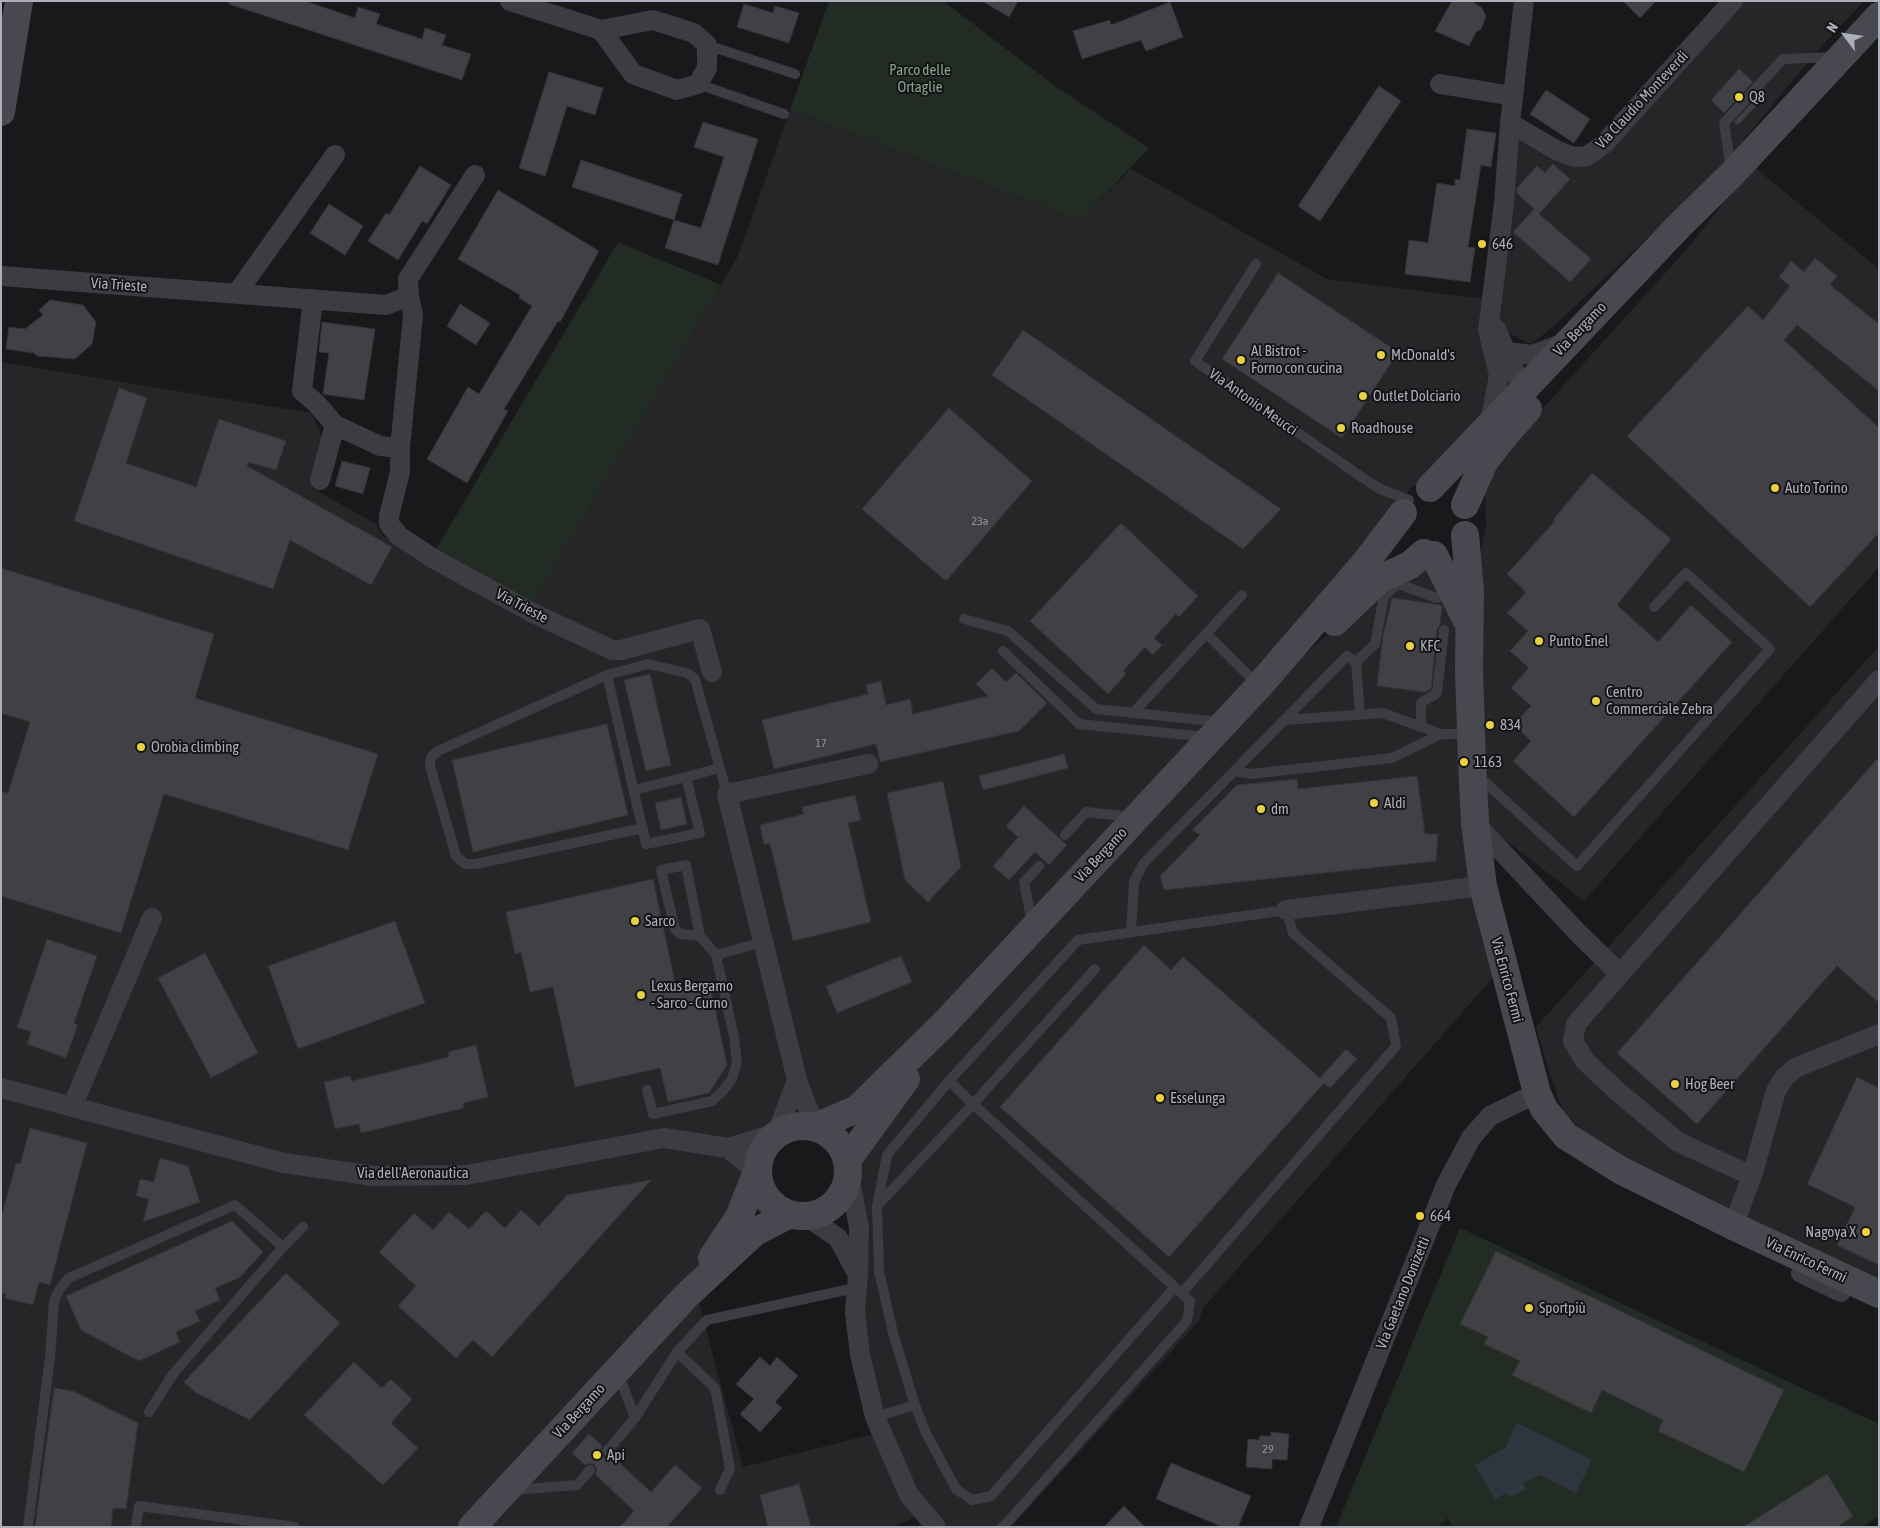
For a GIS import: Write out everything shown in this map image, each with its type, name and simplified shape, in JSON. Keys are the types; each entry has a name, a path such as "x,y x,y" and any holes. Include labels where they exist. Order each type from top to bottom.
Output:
{"main road":[{"path":"1,112 19,1"},
{"name":"Via Bergamo","path":"1465,505 1497,429 1522,388 1732,174 1879,16"},
{"name":"Via Bergamo","path":"815,1127 857,1109 944,1024 1259,686 1365,563 1414,500 1464,453 1497,429 1655,274 1732,174"},
{"path":"1444,490 1456,496 1465,505 1468,524 1465,536 1455,547 1442,553 1429,554 1408,539 1402,528 1414,500 1444,490"},
{"name":"Via Enrico Fermi","path":"1456,627 1470,590 1465,536"},
{"name":"Via Bergamo","path":"1259,686 1324,632 1380,579 1429,554"},
{"name":"Via Enrico Fermi","path":"1429,554 1456,627 1471,734 1475,823 1483,886 1537,1092 1544,1109 1566,1136 1620,1170 1733,1226 1879,1294"},
{"name":"Via Bergamo","path":"849,1168 944,1024"},
{"path":"796,1126 815,1127 830,1133 841,1145 849,1168 842,1196 827,1211 798,1216 776,1208 766,1199 760,1186 757,1172 762,1150 778,1133 796,1126"},
{"name":"Via Bergamo","path":"686,1296 739,1217 757,1172"},
{"name":"Via Bergamo","path":"472,1527 686,1296 755,1232 798,1216"}],"street":[{"path":"510,1 601,30 653,20 694,33 707,45 707,68 698,84 677,90 633,74 601,30"},
{"path":"1497,429 1499,375 1488,330 1504,203 1510,123 1524,1"},
{"name":"Via Claudio Monteverdi","path":"1510,123 1556,150 1574,157 1586,156 1603,145 1733,1"},
{"path":"1440,84 1513,96"},
{"path":"237,293 335,155"},
{"name":"Via Trieste","path":"475,175 408,279 409,296 414,315 400,448 400,472 389,516 389,524 399,536 434,558 534,612 612,650 621,650 700,629 712,672"},
{"name":"Via Trieste","path":"1,276 386,305 409,296"},
{"path":"313,299 302,392 316,403 335,425 380,446 400,448"},
{"path":"1490,311 1522,388"},
{"path":"1507,352 1532,355 1568,341"},
{"path":"320,480 335,425"},
{"path":"1752,1176 1678,1142 1585,1062 1572,1041 1576,1024 1879,680"},
{"path":"815,1127 797,1080 727,794 868,764"},
{"path":"1475,823 1577,932 1620,974"},
{"path":"1286,910 1483,886"},
{"path":"72,1107 152,918"},
{"path":"1733,1226 1752,1176 1776,1091 1784,1078 1795,1068 1879,1034"},
{"path":"778,1133 797,1080"},
{"name":"Via dell'Aeronautica","path":"1,1088 284,1163 374,1176 466,1175 664,1138 728,1148 778,1133"},
{"name":"Via Gaetano Donizetti","path":"1309,1527 1446,1185 1471,1138 1490,1116 1537,1092"},
{"path":"728,1148 757,1172"},
{"path":"849,1168 859,1228 854,1312 860,1355 875,1417 909,1495 936,1527"},
{"path":"798,1216 838,1238 856,1282"},
{"path":"1801,1273 1841,1292"}],"lane":[{"path":"707,45 795,74"},
{"path":"1732,174 1724,123 1782,59 1842,56"},
{"path":"698,84 784,114"},
{"name":"Via Antonio Meucci","path":"1256,264 1195,361 1380,489 1414,500"},
{"path":"1472,771 1577,866 1770,649 1686,573 1654,607"},
{"path":"1356,662 1375,644 1384,596 1398,584 1437,598"},
{"path":"1132,713 1242,595"},
{"path":"964,619 1008,631 1096,709 1132,713 1218,730"},
{"path":"1421,727 1421,703 1437,693 1456,627"},
{"path":"1206,634 1259,686"},
{"path":"1003,651 1080,724 1218,730"},
{"path":"1130,932 1134,882 1143,864 1348,656 1356,662 1360,715"},
{"path":"643,828 476,864 465,864 456,856 430,766 431,757 438,751 607,675 648,664 687,673 695,679 727,794"},
{"path":"607,675 646,844 700,833 686,777"},
{"path":"1285,720 1384,713 1441,734 1471,734"},
{"path":"1235,771 1252,774 1392,758 1441,734"},
{"path":"634,790 719,768"},
{"path":"1066,835 1086,812 1136,817"},
{"path":"647,1090 653,1114 712,1101 723,1092 732,1079 737,1064 734,1037 716,955 700,936 686,865 661,870 675,929 680,934 700,936"},
{"path":"1033,929 1024,882 1039,866"},
{"path":"1286,910 1293,933 1391,1018 1396,1046 991,1496 972,1500 956,1489 926,1433 915,1405 893,1333 879,1271 877,1206 887,1155 949,1081 1078,940 1286,910"},
{"path":"716,955 763,942"},
{"path":"877,1206 974,1104 1095,969"},
{"path":"949,1081 1190,1301 1187,1321 1002,1527"},
{"path":"28,1527 50,1358 54,1301 59,1290 69,1278 235,1205 283,1248"},
{"path":"149,1412 173,1374 303,1227"},
{"path":"607,1451 636,1418 677,1352 707,1320 856,1282"},
{"path":"677,1352 715,1388 730,1469 720,1490"},
{"path":"617,1370 636,1418"},
{"path":"875,1417 915,1405"},
{"path":"506,1491 577,1485 590,1470"},
{"path":"136,1527 139,1506 295,1527"}],"shaded area":[{"path":"1740,1 1864,1 1817,51 1718,171 1554,326 1531,344 1506,332 1496,314 1514,134 1587,164"},
{"path":"790,110 1080,221 1131,169 1327,279 1484,299 1492,379 1481,424 1427,479 1410,489 1359,559 853,1102 820,1117 792,1080 772,1127 728,1141 468,1170 376,1169 286,1159 1,1083 1,362 311,413 325,443 312,488 376,524 382,535 523,618 738,256"},
{"path":"1753,166 1879,269 1879,567 1584,901 1481,821 1475,575 1486,527 1485,493 1488,469 1686,250"},
{"path":"1423,564 1454,598 1495,975 1203,1308 1199,1321 1011,1527 939,1527 913,1495 865,1360 853,1160 947,1027 1261,690 1325,637 1381,582"},
{"path":"1879,646 1879,1281 1609,1152 1582,1130 1563,1111 1536,1027"},
{"path":"1,1096 378,1180 664,1142 723,1151 753,1173 733,1219 683,1293 466,1527 1,1527"},
{"path":"696,1292 743,1467 877,1433 921,1515 892,1527 479,1527"},
{"path":"1517,1423 1592,1460 1576,1493 1540,1475 1523,1483 1526,1489 1511,1497 1506,1493 1495,1499 1475,1465 1505,1448"}],"green space":[{"name":"Parco delle Ortaglie","path":"829,1 943,1 1058,88 1149,148 1080,221 790,110"},
{"path":"618,242 721,285 533,602 436,549"},
{"name":"Sportpiù","path":"1460,1228 1879,1424 1879,1516 1862,1527 1453,1527 1448,1518 1436,1527 1336,1527"}],"building":[{"path":"229,1 305,1 355,18 358,7 380,14 376,24 422,39 425,28 446,35 442,45 471,54 462,80 229,4"},
{"path":"982,1 1018,1 1009,17"},
{"path":"1452,1 1472,1 1482,8 1486,16 1481,29 1476,32 1469,46 1435,31"},
{"path":"1623,1 1656,1 1640,18"},
{"path":"1170,2 1183,37 1146,51 1141,40 1082,59 1073,31 1110,20 1111,25"},
{"path":"744,4 773,13 775,6 799,13 789,43 737,27"},
{"path":"1739,69 1753,82 1724,113 1711,100"},
{"path":"549,72 603,88 595,115 567,106 545,176 519,168"},
{"path":"1379,86 1401,101 1320,221 1298,206"},
{"path":"1546,90 1590,119 1574,143 1530,114"},
{"path":"1763,91 1766,95 1738,125 1734,122"},
{"path":"703,122 758,139 718,265 665,248 674,220 701,228 724,157 694,147"},
{"path":"1467,129 1496,133 1491,167 1481,165 1468,247 1475,248 1470,282 1405,274 1409,240 1428,243 1437,183 1455,186 1455,179 1460,180"},
{"path":"581,160 682,194 674,220 572,187"},
{"path":"1553,164 1570,179 1539,214 1591,259 1570,282 1513,232 1534,209 1517,193 1517,188 1537,166 1545,173"},
{"path":"420,166 451,185 427,224 422,221 398,260 368,241 386,213 389,215"},
{"path":"498,190 599,251 560,322 558,321 504,409 508,411 467,483 427,459 468,387 479,394 532,306 519,298 520,295 458,259"},
{"path":"329,204 363,226 345,255 310,233"},
{"path":"1815,258 1837,276 1830,285 1879,324 1879,391 1797,325 1784,340 1879,428 1879,533 1810,607 1627,436 1748,306 1763,320 1790,286 1779,277 1791,261 1804,272"},
{"path":"1278,273 1398,352 1342,438 1222,359"},
{"path":"50,300 83,305 96,322 92,344 75,359 37,356 34,353 6,349 9,327 25,329 43,315 39,310"},
{"path":"460,304 490,323 476,345 447,326"},
{"path":"322,322 375,329 364,400 323,394 329,353 319,352"},
{"path":"1023,330 1281,509 1243,549 992,375"},
{"path":"119,388 147,398 126,463 196,487 219,419 286,441 276,470 248,462 247,466 392,547 371,585 290,540 273,589 74,521"},
{"path":"949,408 1032,481 946,581 862,509"},
{"path":"342,461 370,468 363,494 335,486"},
{"path":"1592,473 1671,539 1617,605 1658,642 1691,605 1732,642 1574,817 1513,761 1531,741 1514,724 1531,706 1511,688 1529,668 1510,651 1528,631 1507,613 1526,592 1507,574 1555,521 1553,520"},
{"path":"1121,523 1198,596 1179,617 1176,614 1154,638 1162,645 1153,655 1145,647 1123,671 1126,674 1108,694 1030,621"},
{"path":"1,568 214,634 195,698 378,754 348,850 164,794 121,933 1,896 1,791 8,793 30,722 1,713"},
{"path":"1392,598 1442,606 1440,625 1437,629 1431,689 1425,692 1377,686 1383,636"},
{"path":"992,668 1006,682 1016,673 1047,703 1019,731 880,762 876,744 774,769 762,720 868,694 866,685 881,681 886,705 910,699 913,714 988,696 976,684"},
{"path":"650,674 671,765 646,771 624,680"},
{"path":"607,724 628,815 473,852 452,760"},
{"path":"1064,754 1068,768 983,790 979,776"},
{"path":"1879,757 1879,1003 1837,966 1697,1124 1617,1053"},
{"path":"1417,776 1425,834 1438,834 1436,861 1164,890 1160,876 1200,835 1192,830 1237,785 1297,779 1298,789"},
{"path":"943,781 961,867 928,902 905,880 887,793"},
{"path":"855,795 861,820 848,823 871,922 793,941 770,843 764,845 760,825 804,814 802,807"},
{"path":"681,797 687,824 661,830 655,803"},
{"path":"1024,806 1067,845 1049,865 1035,852 1009,880 993,866 1018,837 1006,826"},
{"path":"653,879 676,987 709,980 727,1065 709,1093 668,1102 660,1068 575,1087 553,987 530,992 521,952 515,954 506,912"},
{"path":"395,921 425,1003 298,1049 268,966"},
{"path":"47,939 97,956 74,1023 78,1025 66,1058 27,1044 31,1032 17,1027"},
{"name":"Esselunga","path":"1144,945 1171,970 1183,957 1320,1078 1346,1049 1357,1059 1330,1088 1324,1083 1169,1257 1000,1107"},
{"path":"205,953 258,1053 211,1078 158,978"},
{"path":"901,956 912,982 837,1013 826,986"},
{"path":"476,1045 488,1097 463,1103 464,1108 361,1133 359,1124 335,1129 324,1082 350,1076 352,1081 449,1057 448,1052"},
{"path":"1857,1077 1879,1088 1879,1265 1837,1245 1855,1207 1807,1184"},
{"path":"30,1128 87,1143 50,1285 39,1282 33,1305 5,1298 6,1294 1,1293 1,1218 16,1163 20,1164"},
{"path":"160,1158 188,1166 200,1202 143,1222 149,1199 136,1196 140,1179 154,1182"},
{"path":"651,1180 492,1357 473,1340 456,1358 398,1306 416,1286 379,1252 414,1213 433,1230 449,1212 469,1229 486,1211 505,1228 521,1210 539,1226 567,1195"},
{"path":"232,1221 263,1252 239,1278 215,1288 220,1300 195,1311 200,1321 176,1332 180,1342 139,1361 81,1330 66,1296"},
{"name":"Sportpiù","path":"1496,1251 1784,1390 1744,1472 1658,1431 1663,1420 1602,1390 1591,1413 1512,1375 1520,1361 1484,1344 1488,1337 1460,1324"},
{"path":"286,1273 340,1323 250,1420 195,1392 184,1382"},
{"path":"760,1357 770,1366 777,1357 798,1376 775,1402 782,1408 760,1432 740,1414 754,1399 736,1384"},
{"path":"354,1362 382,1388 391,1379 412,1399 391,1423 418,1448 383,1485 304,1415"},
{"path":"54,1388 73,1391 138,1423 126,1509 113,1508 111,1527 35,1527"},
{"path":"1271,1432 1289,1434 1287,1460 1272,1459 1272,1469 1246,1467 1248,1439 1259,1440 1260,1436 1271,1436"},
{"path":"589,1434 602,1446 600,1450 602,1456 606,1458 612,1456 651,1492 675,1465 702,1488 667,1527 620,1527 634,1511 595,1474 597,1471 595,1465 591,1463 585,1465 572,1453"},
{"path":"1171,1463 1251,1496 1238,1527 1223,1527 1156,1499"},
{"path":"1827,1474 1853,1516 1837,1527 1743,1527"},
{"path":"799,1484 811,1527 768,1527 760,1495"},
{"path":"1124,1506 1145,1527 1104,1527"}],"place":[{"name":"Q8","path":"1739,97"},
{"name":"646","path":"1482,244"},
{"name":"McDonald's","path":"1381,355"},
{"name":"Al Bistrot - Forno con cucina","path":"1241,360"},
{"name":"Outlet Dolciario","path":"1363,396"},
{"name":"Roadhouse","path":"1341,428"},
{"name":"Auto Torino","path":"1775,488"},
{"name":"Punto Enel","path":"1539,641"},
{"name":"KFC","path":"1410,646"},
{"name":"Centro Commerciale Zebra","path":"1596,701"},
{"name":"834","path":"1490,725"},
{"name":"Orobia climbing","path":"141,747"},
{"name":"1163","path":"1464,762"},
{"name":"Aldi","path":"1374,803"},
{"name":"dm","path":"1261,809"},
{"name":"Sarco","path":"635,921"},
{"name":"Lexus Bergamo - Sarco - Curno","path":"641,995"},
{"name":"Hog Beer","path":"1675,1084"},
{"name":"Esselunga","path":"1160,1098"},
{"name":"664","path":"1420,1216"},
{"name":"Nagoya X","path":"1866,1232"},
{"name":"Sportpiù","path":"1529,1308"},
{"name":"Api","path":"597,1455"}]}
